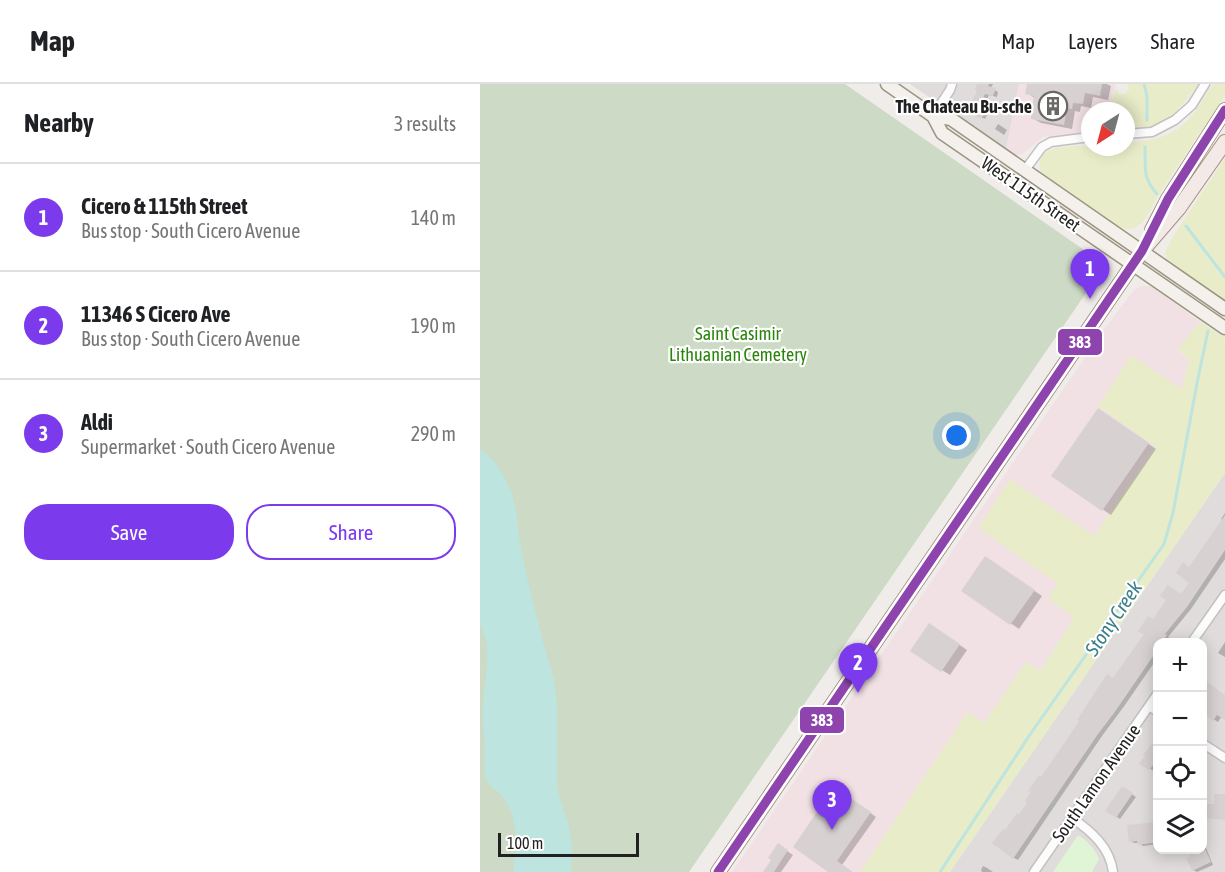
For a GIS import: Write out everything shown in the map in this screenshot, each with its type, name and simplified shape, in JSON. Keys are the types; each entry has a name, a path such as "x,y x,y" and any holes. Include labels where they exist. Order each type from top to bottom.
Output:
{"main road":[{"path":"1142,251 1168,200 1225,110"},
{"path":"718,872 1142,251 1179,208 1225,142"}],"street":[{"name":"West 115th Street","path":"888,84 933,116 951,119 1225,309"},
{"path":"933,116 952,84"},
{"path":"1135,133 1152,132 1175,120 1192,105 1205,84"},
{"name":"West 115th Street","path":"933,116 942,133 1225,328"},
{"path":"1025,170 1042,147 1052,142 1081,138"},
{"path":"1195,638 1225,595"},
{"name":"South Lamon Avenue","path":"1034,872 1153,700"},
{"path":"1149,706 1153,709"},
{"path":"1207,746 1225,758"},
{"path":"1072,818 1091,832 1102,844 1112,864 1113,872"}],"shaded area":[{"path":"910,84 1019,84 1006,150"},
{"path":"1019,84 1116,84 1111,102 1081,102 1081,134 1043,137 1022,154 1013,155 1006,150"},
{"path":"1141,286 1151,286 1204,324 1201,323 1178,351 1189,359 1182,389 1098,406 1156,446 1094,537 1010,479 979,528 1058,583 1074,618 1040,671 1026,663 984,723 968,712 860,872 732,872 1106,327 1134,290"},
{"path":"1225,473 1225,872 950,872"}],"green space":[{"name":"Saint Casimir Lithuanian Cemetery","path":"480,84 845,84 1100,261 1099,274 689,872 480,872"},
{"path":"1127,84 1199,84 1171,118 1156,126 1135,129 1135,102 1111,102 1116,89 1119,94 1125,94 1129,89"},
{"path":"1213,84 1225,84 1225,96 1137,227 1128,229 1117,227 1047,178 1041,171 1040,161 1043,155 1062,147 1081,146 1081,156 1135,156 1135,142 1167,135 1188,120"},
{"path":"1225,158 1225,302 1171,264 1165,253 1172,238"},
{"path":"1198,323 1204,324 1225,338 1225,473 950,872 860,872 968,712 984,723 1026,662 1040,671 1074,618 1048,598 1057,583 978,528 1010,479 1094,536 1156,447 1098,406 1131,355 1182,389 1189,359 1178,350"},
{"path":"1078,835 1085,839 1099,859 1092,872 1053,872"}],"water":[{"path":"480,450 493,460 503,474 512,494 529,586 554,679 557,703 557,782 572,846 571,872 513,872 515,845 513,817 505,800 488,783 485,775 483,711 487,652 486,640 480,624"}],"building":[{"path":"977,84 989,84 988,86 996,88 993,96 985,94 978,109 985,112 981,119 967,112 977,91 975,90"},
{"name":"The Chateau Bu-sche","path":"1027,84 1102,84 1100,96 1085,93 1083,102 1073,103 1072,109 1067,108 1064,125 1031,119 1034,96 1025,94"},
{"path":"1098,408 1149,443 1102,511 1051,476"},
{"path":"1225,515 1225,550 1187,607 1165,634 1167,635 1165,638 1153,638 1153,656 1013,859 992,843 1027,803 1025,801 1031,792 1028,791 1039,775 1041,777 1067,739 1107,674 1113,678 1144,635 1138,631 1148,616 1153,619 1166,600 1160,596 1168,585 1181,594 1189,583 1176,573 1183,562 1189,567"},
{"path":"985,556 1035,590 1010,625 961,591"},
{"path":"929,623 960,644 941,672 910,651"},
{"path":"1207,682 1225,695 1225,720 1217,715 1213,721 1207,716"},
{"path":"1153,742 1153,765 1149,770 1139,764 1145,756 1143,755"},
{"path":"1122,786 1133,793 1116,818 1105,811"},
{"path":"834,787 871,812 837,861 853,872 828,872 793,847"},
{"path":"1214,794 1225,794 1225,820 1207,818 1207,804 1214,804"},
{"path":"1153,822 1153,843 1138,845 1137,841 1129,842 1127,825"},
{"path":"778,843 788,850 774,872 763,872 771,860 768,858"},
{"path":"1207,853 1211,862 1192,871 1186,858 1190,857 1189,854"}],"waterway":[{"name":"Stony Creek","path":"1144,84 1147,96 1147,120"},
{"name":"Stony Creek","path":"1145,147 1147,177 1157,194"},
{"name":"Stony Creek","path":"1186,226 1225,277"},
{"name":"Stony Creek","path":"940,872 1031,733 1164,544 1173,513 1208,331"}],"transit line":[{"name":"383","path":"718,872 1142,251 1168,199 1225,110"}],"place":[{"name":"The Chateau Bu-sche","path":"1053,106"},
{"name":"Cicero & 115th Street","path":"1090,299"},
{"name":"11346 S Cicero Ave","path":"858,693"},
{"name":"Aldi","path":"832,830"}]}
